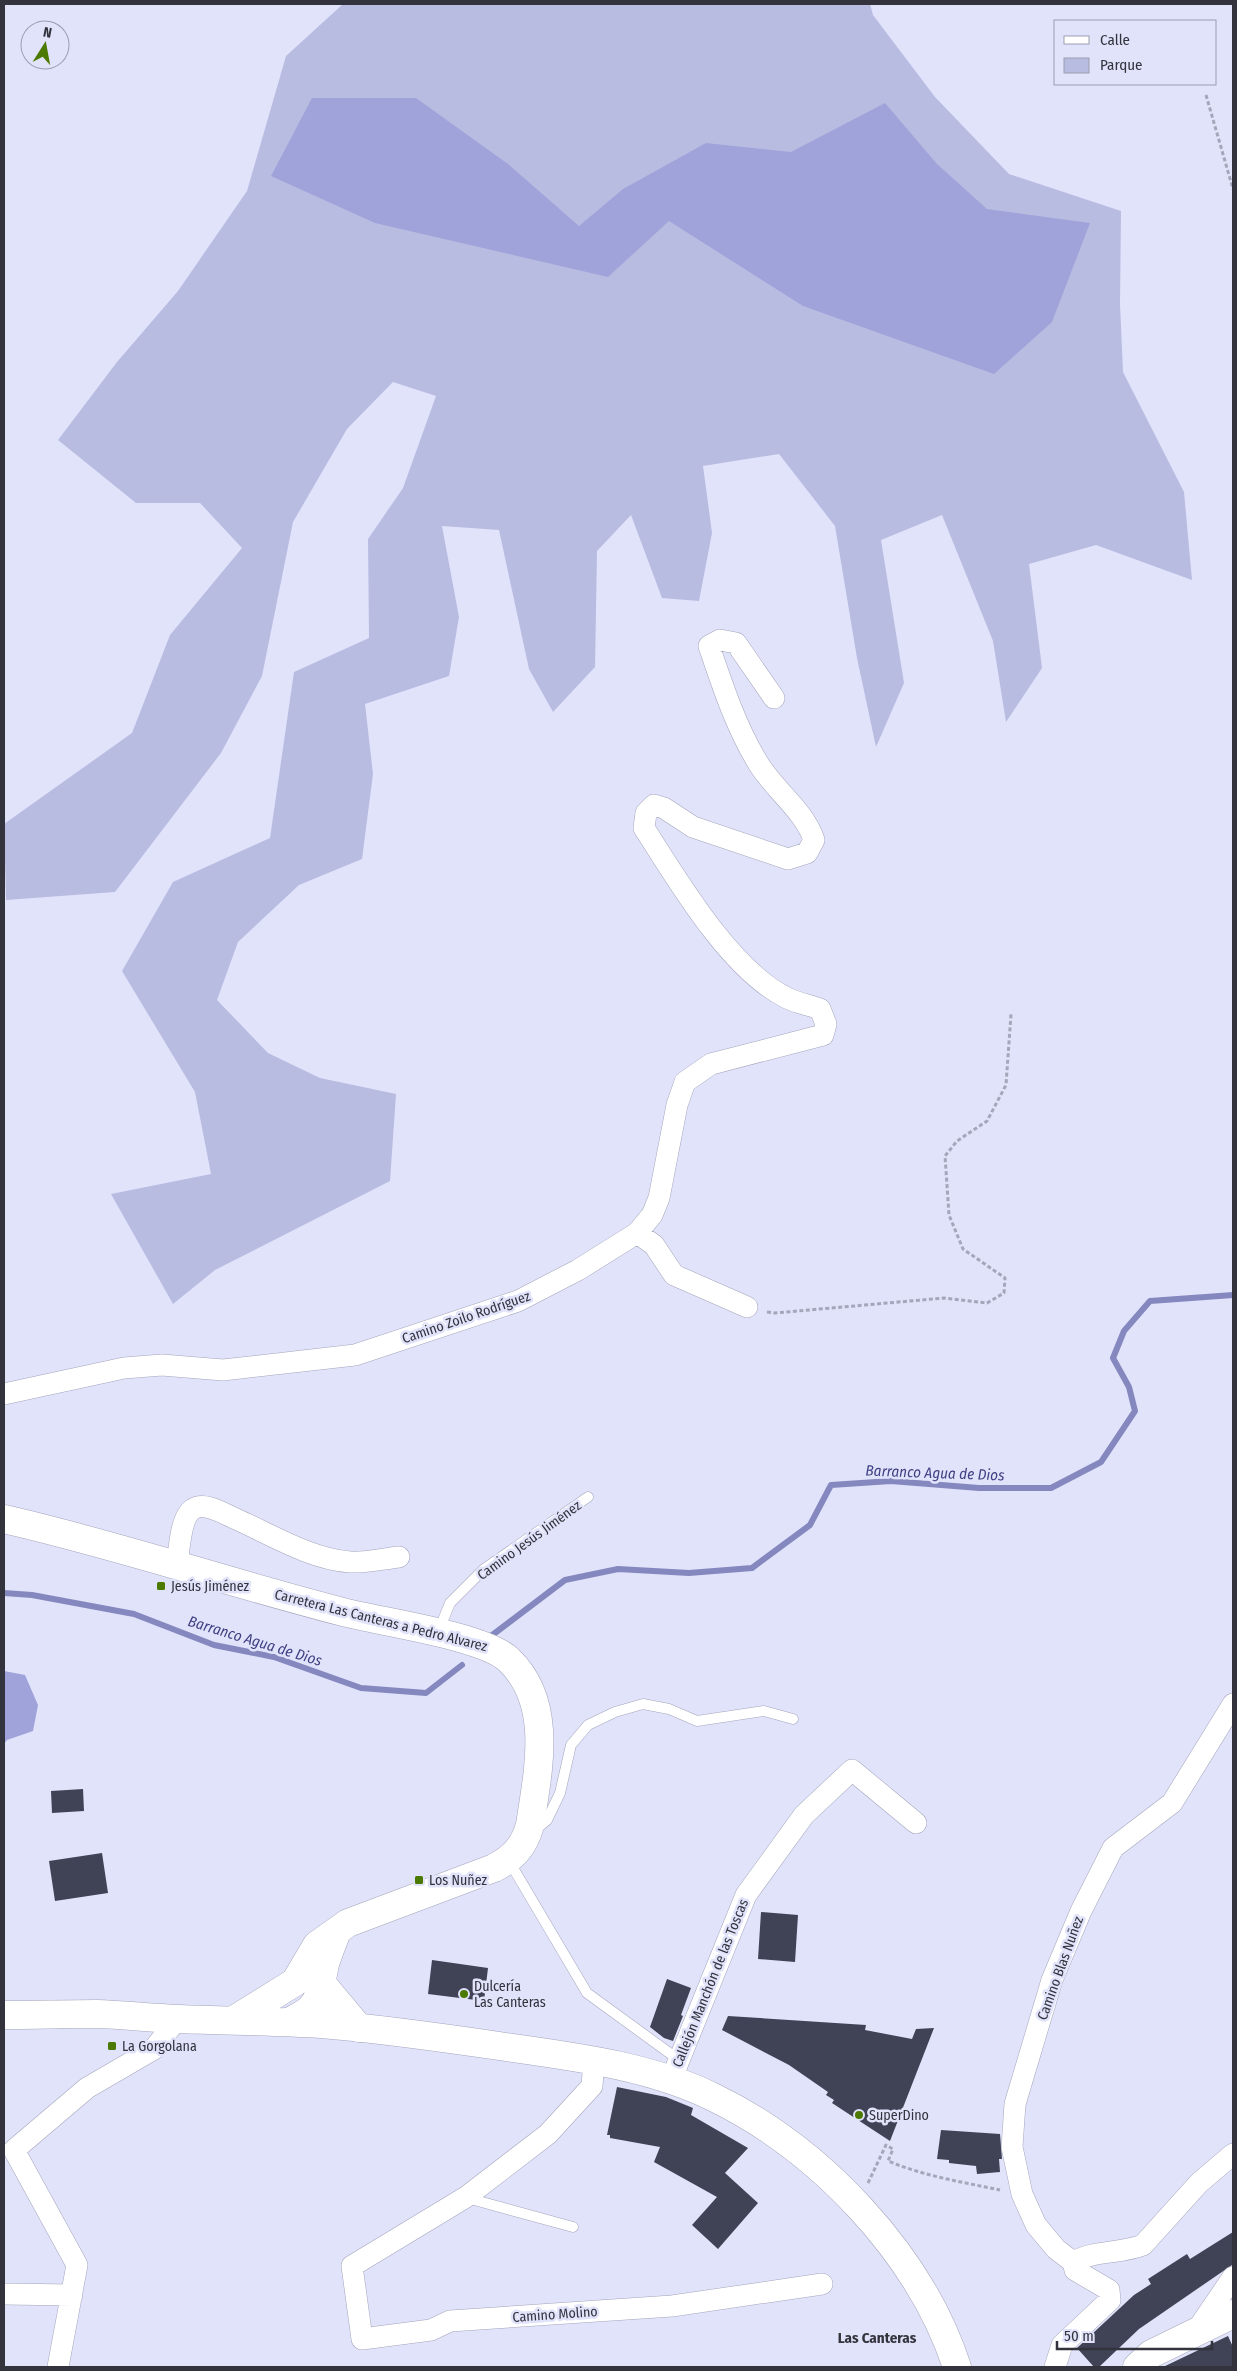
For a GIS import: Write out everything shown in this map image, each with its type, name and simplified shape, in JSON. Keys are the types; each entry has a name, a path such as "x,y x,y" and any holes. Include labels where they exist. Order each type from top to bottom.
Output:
{"main road":[{"name":"Carretera Las Canteras a Pedro Alvarez","path":"4,1519 345,1613 477,1643 493,1649 508,1658 528,1686 538,1716 540,1741 532,1810 526,1838 519,1850 509,1860 494,1868 348,1923 336,1934 317,1946 295,1982"},
{"path":"307,2019 323,1985 326,1962 336,1934"},
{"path":"234,2020 295,1982 307,2019"},
{"path":"323,1985 359,2028"},
{"path":"4,2015 97,2014 177,2019 307,2019 594,2061 675,2070 713,2097 769,2128 816,2165 858,2206 892,2247 924,2296 949,2342 957,2367"},
{"path":"1137,2367 1152,2354 1197,2330 1233,2314"}],"street":[{"name":"Camino Zoilo Rodríguez","path":"4,1394 124,1368 162,1365 223,1370 355,1355 518,1301 578,1270 637,1233 652,1215 659,1198 677,1105 685,1082 711,1064 823,1035 826,1024 820,1009 787,998 755,976 703,917 644,828 646,813 654,804 664,808 693,827 779,856 788,858 807,854 814,840 808,824 763,771 738,729 709,646 720,640 736,643 774,698"},
{"path":"637,1233 654,1245 674,1274 747,1307"},
{"path":"177,1566 185,1517 191,1510 197,1507 215,1510 307,1551 328,1558 348,1562 364,1562 399,1557"},
{"name":"Camino Blas Nuñez","path":"1055,2367 1062,2345 1110,2300 1109,2290 1083,2277 1075,2270 1074,2262 1056,2249 1036,2225 1022,2194 1012,2147 1015,2104 1052,1980 1081,1911 1113,1848 1172,1802 1233,1704"},
{"name":"Callejón Manchón de las Toscas","path":"675,2070 746,1895 804,1815 852,1770 916,1823"},
{"path":"58,2367 77,2265 14,2150 86,2088 154,2049 177,2019"},
{"path":"466,2198 548,2134 592,2086 594,2061"},
{"path":"1074,2262 1093,2255 1130,2250 1142,2246 1209,2173 1233,2154"},
{"name":"Camino Molino","path":"466,2198 352,2266 362,2339 431,2330 450,2321 672,2306 822,2284"},
{"path":"1197,2330 1233,2277"},
{"path":"4,2294 72,2294"}],"lane":[{"name":"Camino Jesús Jiménez","path":"438,1634 450,1603 484,1570 588,1497"},
{"path":"526,1838 547,1820 560,1793 570,1745 588,1725 615,1712 644,1704 669,1709 697,1721 764,1712 793,1719"},
{"path":"509,1860 587,1993 675,2070"},
{"path":"466,2198 574,2226"}],"path":[{"path":"1206,95 1233,189"},
{"path":"747,1307 776,1314 944,1298 987,1303 1004,1293 1005,1278 963,1248 950,1215 945,1156 957,1141 988,1122 1006,1085 1011,1014"},
{"path":"858,2206 886,2145 893,2149 888,2161 906,2168 925,2174 1022,2194"}],"green space":[{"path":"343,4 870,4 873,15 935,97 1009,174 1121,211 1120,304 1123,372 1184,492 1192,580 1096,545 1029,564 1042,668 1006,722 993,641 942,515 881,540 904,683 876,747 857,658 835,526 779,454 703,466 712,533 699,601 662,598 631,515 597,551 595,667 553,712 529,669 499,530 442,526 459,617 449,676 365,704 373,774 362,859 299,885 238,942 217,1000 268,1053 320,1078 396,1094 390,1181 215,1270 173,1304 111,1194 211,1174 195,1092 122,971 173,882 270,838 294,672 369,638 368,539 403,488 436,396 393,382 347,429 293,522 262,676 221,753 115,892 6,900 4,824 132,733 170,635 242,548 200,503 136,503 58,440 117,362 178,291 247,191 286,56"}],"shaded area":[{"path":"312,98 416,98 508,164 579,226 623,189 706,143 791,152 885,103 937,164 987,209 1090,223 1052,322 994,374 803,306 669,221 608,277 375,223 271,176"},
{"path":"4,1671 25,1675 38,1705 33,1731 7,1740 4,1744"}],"building":[{"path":"83,1789 84,1811 52,1813 51,1791"},
{"path":"102,1853 108,1893 55,1901 49,1861"},
{"path":"761,1912 798,1915 795,1962 758,1959"},
{"path":"432,1960 488,1968 484,2001 428,1994"},
{"path":"667,1979 691,1988 673,2041 664,2038 650,2027"},
{"path":"728,2016 866,2025 865,2030 912,2039 916,2029 934,2028 890,2141 832,2103 834,2100 826,2095 828,2092 789,2065 722,2030"},
{"path":"617,2087 666,2097 693,2108 691,2115 748,2148 725,2173 758,2203 718,2249 692,2225 717,2197 654,2162 660,2147 610,2138 610,2135 607,2135"},
{"path":"941,2130 1000,2134 1002,2159 999,2159 1000,2172 977,2174 976,2166 949,2163 949,2160 937,2159"},
{"path":"1233,2232 1232,2265 1139,2329 1099,2367 1094,2367 1077,2348 1134,2295 1151,2284 1148,2279 1187,2254 1190,2259"},
{"path":"1228,2336 1233,2347 1233,2367 1163,2367"}],"waterway":[{"name":"Barranco Agua de Dios","path":"491,1636 565,1580 618,1569 689,1573 752,1568 810,1525 831,1485 891,1481 979,1488 1051,1488 1101,1462 1135,1411 1129,1387 1113,1358 1124,1331 1150,1301 1233,1295"},
{"name":"Barranco Agua de Dios","path":"4,1593 32,1595 134,1614 214,1645 274,1657 361,1688 426,1693 462,1665"}],"place":[{"name":"Jesús Jiménez","path":"161,1586"},
{"name":"Los Nuñez","path":"419,1880"},
{"name":"Dulcería Las Canteras","path":"464,1994"},
{"name":"La Gorgolana","path":"112,2046"},
{"name":"SuperDino","path":"859,2115"}],"district":[{"name":"Las Canteras","path":"877,2338"}]}
